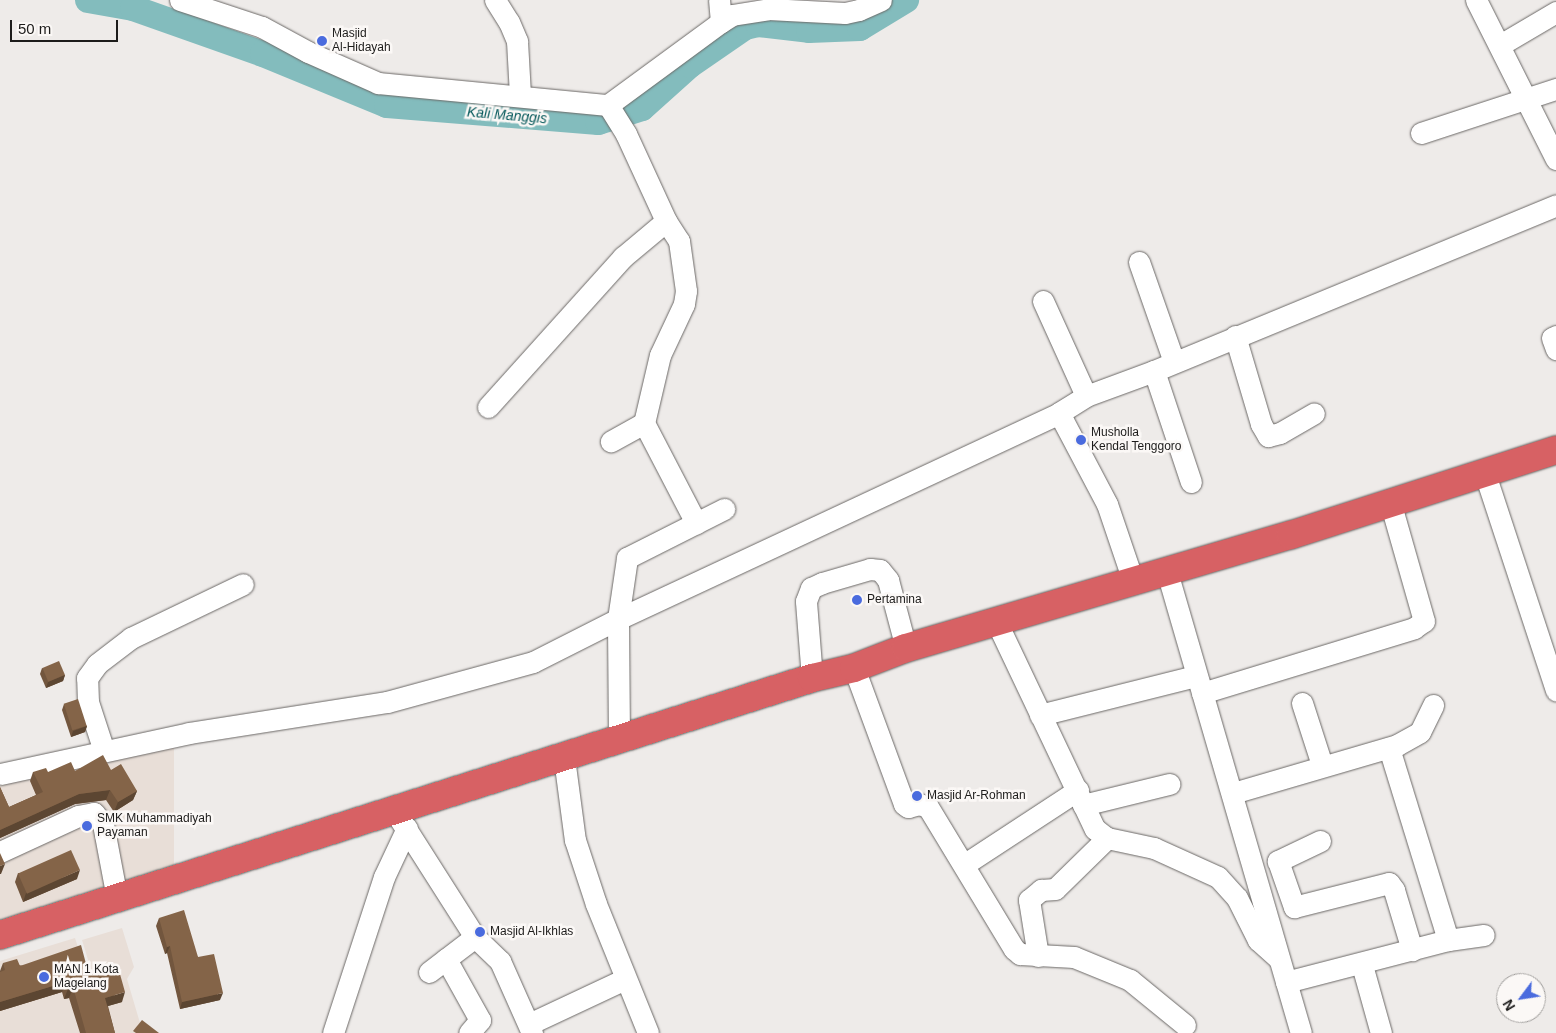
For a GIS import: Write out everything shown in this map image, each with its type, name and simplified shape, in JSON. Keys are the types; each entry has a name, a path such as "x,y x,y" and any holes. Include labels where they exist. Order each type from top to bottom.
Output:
{"highway":[{"path":"0,935 117,898 400,819 619,738 812,678 854,668 906,648 997,623 1133,580 1167,572 1484,471 1556,450"}],"street":[{"path":"494,0 509,22 517,41 520,94"},
{"path":"719,0 721,22"},
{"path":"195,1 262,27 308,52 378,82 520,94 610,108 732,15 768,9 845,13 859,10 881,0"},
{"path":"1476,0 1556,159"},
{"path":"1500,45 1556,12"},
{"path":"1421,133 1556,89"},
{"path":"610,108 626,134 666,221 679,241 686,291 684,304 660,355 644,423 696,524"},
{"path":"0,774 189,733 387,702 534,662 618,619 1059,413 1086,396 1154,372 1235,336 1556,205"},
{"path":"488,407 536,350 602,283 623,257 666,221"},
{"path":"1139,262 1174,362"},
{"path":"1042,301 1086,396"},
{"path":"1235,336 1261,424 1268,436 1280,433 1314,413"},
{"path":"1556,336 1552,338 1556,349"},
{"path":"1154,372 1191,482"},
{"path":"1059,413 1107,504 1133,580"},
{"path":"611,441 644,423"},
{"path":"1484,471 1556,690"},
{"path":"1040,715 1198,685 1414,628 1424,621 1390,502"},
{"path":"619,738 618,619 627,558 724,509"},
{"path":"812,678 806,601 811,588 822,583 870,569 880,570 888,580 906,648"},
{"path":"1167,572 1198,685 1233,794 1253,868 1268,914 1278,958 1301,1033"},
{"path":"104,751 88,702 87,678 97,664 131,638 243,584"},
{"path":"997,623 1095,829 1107,838 1154,848 1218,877 1237,898 1258,940 1278,958"},
{"path":"854,668 904,804 908,807 919,804 928,807 965,864 1014,949 1020,954 1074,958 1130,980 1185,1025"},
{"path":"1302,703 1322,765"},
{"path":"1233,794 1322,765 1389,748 1420,732 1433,705"},
{"path":"1389,748 1448,940"},
{"path":"564,758 574,840 624,979 648,1033"},
{"path":"965,864 1081,798 1169,784"},
{"path":"0,852 78,816 94,813 103,824 117,898"},
{"path":"400,819 475,937 500,960 531,1029 624,979"},
{"path":"332,1033 384,877 400,819"},
{"path":"1038,956 1029,900 1041,890 1055,889 1107,838"},
{"path":"1253,868 1278,861 1320,841"},
{"path":"1278,861 1294,907"},
{"path":"1268,914 1389,883 1394,890 1412,950"},
{"path":"1286,982 1362,965 1448,940 1484,935"},
{"path":"429,972 475,937"},
{"path":"446,959 480,1020 468,1033"},
{"path":"1362,965 1381,1033"}],"shaded area":[{"name":"SMK Muhammadiyah Payaman","path":"174,744 174,870 0,924 0,781"},
{"name":"MAN 1 Kota Magelang","path":"122,928 134,967 127,979 140,1023 153,1033 0,1033 0,961 75,938 88,978 93,976 82,940"}],"building":[{"path":"59,661 65,675 48,682 42,668"},
{"path":"78,699 87,726 72,730 64,704"},
{"path":"103,755 111,770 121,764 137,791 118,802 110,790 79,794 0,830 0,787 9,807 43,792 33,772 46,768 48,772 71,762 75,771"},
{"path":"71,850 80,870 27,894 18,874"},
{"path":"0,853 5,864 0,866"},
{"path":"184,910 198,957 214,954 223,993 182,1002 170,946 167,947 159,918"},
{"path":"81,945 89,975 118,967 125,992 105,998 115,1033 86,1033 73,987 68,989 66,982 0,1002 0,972 5,970 3,963 17,959 20,966"},
{"path":"142,1020 159,1033 136,1033 133,1031"}],"waterway":[{"name":"Kali Manggis","path":"88,0 133,8 263,54 387,105 598,122 642,108 690,65 745,27 758,24 809,30 860,28 906,0"}],"place":[{"name":"Masjid Al-Hidayah","path":"322,41"},
{"name":"Musholla Kendal Tenggoro","path":"1081,440"},
{"name":"Pertamina","path":"857,600"},
{"name":"Masjid Ar-Rohman","path":"917,796"},
{"name":"SMK Muhammadiyah Payaman","path":"87,826"},
{"name":"Masjid Al-Ikhlas","path":"480,932"},
{"name":"MAN 1 Kota Magelang","path":"44,977"}]}
